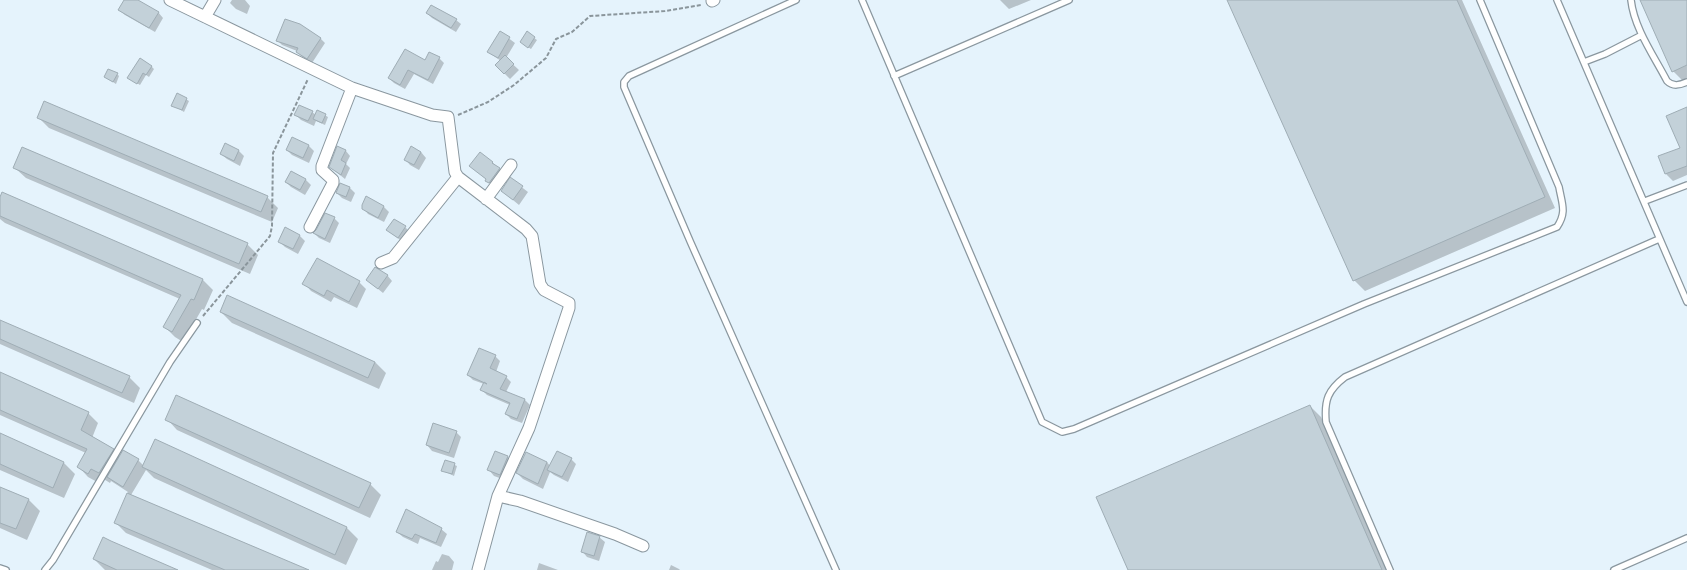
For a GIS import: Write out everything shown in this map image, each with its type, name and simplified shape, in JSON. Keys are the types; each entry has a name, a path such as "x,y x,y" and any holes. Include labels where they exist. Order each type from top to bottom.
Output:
{"street":[{"path":"170,0 352,88 432,115 448,117 455,172 458,177 526,229 532,236 540,284 544,290 570,303 529,428 498,496 478,570"},
{"path":"205,17 215,0"},
{"path":"310,227 333,180 322,170 322,166 352,88"},
{"path":"486,199 511,165"},
{"path":"381,263 393,258 458,177"},
{"path":"498,496 528,503 644,546"}],"lane":[{"path":"796,0 629,76 624,82 624,87 690,241 836,570"},
{"path":"862,0 1042,422 1062,432 1074,429 1364,304 1557,227 1563,213 1559,187 1480,0"},
{"path":"894,76 1069,0"},
{"path":"1557,0 1645,201 1659,240 1687,302"},
{"path":"1631,0 1642,35 1667,81 1670,85 1687,82"},
{"path":"1584,62 1605,54 1642,35"},
{"path":"1645,201 1687,185"},
{"path":"1390,570 1326,422 1325,407 1329,395 1336,384 1352,374 1659,240"},
{"path":"45,570 53,560 85,503 170,362 197,323"},
{"path":"1614,570 1687,538"},
{"path":"0,568 6,570"}],"path":[{"path":"448,117 461,114 488,102 514,85 546,58 556,38 572,32 590,16 672,10 699,6 713,0"},
{"path":"197,323 270,236 272,226 273,153 313,69"}],"building":[{"path":"124,0 138,0 159,12 149,28 118,10"},
{"path":"1227,0 1457,0 1545,197 1353,281"},
{"path":"1640,0 1687,0 1687,65 1672,72"},
{"path":"431,5 457,19 451,28 426,13"},
{"path":"285,19 300,24 321,38 307,59 296,52 298,48 276,41"},
{"path":"500,31 510,37 498,58 487,52"},
{"path":"527,31 535,37 528,48 520,42"},
{"path":"405,49 425,60 429,52 440,57 428,80 408,70 400,85 388,78"},
{"path":"505,55 514,64 504,74 495,65"},
{"path":"140,58 152,66 146,75 143,73 137,84 127,78"},
{"path":"108,69 118,73 113,82 104,77"},
{"path":"177,93 187,98 182,110 171,106"},
{"path":"44,101 268,196 261,212 37,118"},
{"path":"299,105 313,111 308,121 294,115"},
{"path":"1687,107 1687,166 1665,174 1658,156 1680,148 1666,116"},
{"path":"317,110 326,114 322,123 313,119"},
{"path":"292,137 309,145 303,158 286,150"},
{"path":"225,143 239,150 234,161 220,154"},
{"path":"337,146 346,150 341,160 346,163 341,175 329,167"},
{"path":"411,146 421,152 414,165 404,160"},
{"path":"22,147 248,243 239,264 13,168"},
{"path":"480,152 500,168 489,183 469,166"},
{"path":"291,171 306,179 300,190 285,182"},
{"path":"510,177 523,186 513,200 501,191"},
{"path":"340,183 350,187 346,197 336,193"},
{"path":"2,192 203,279 194,300 191,299 172,332 163,327 181,295 0,216 0,197"},
{"path":"366,196 384,206 378,218 362,209"},
{"path":"325,213 335,217 325,239 313,233"},
{"path":"394,219 406,226 398,238 386,230"},
{"path":"285,227 300,235 293,249 278,242"},
{"path":"317,258 360,281 349,302 327,290 324,296 302,284"},
{"path":"375,267 388,275 378,289 366,280"},
{"path":"227,295 375,362 368,378 220,312"},
{"path":"0,320 130,376 122,393 0,339"},
{"path":"479,348 496,355 490,368 507,376 500,389 525,399 517,419 505,414 510,403 480,390 484,383 467,375"},
{"path":"0,372 89,412 81,430 114,449 99,473 91,469 88,474 77,467 87,449 0,410"},
{"path":"176,395 371,483 359,508 165,420"},
{"path":"1310,405 1382,570 1128,570 1096,497"},
{"path":"433,423 457,431 449,453 426,445"},
{"path":"0,433 64,462 53,488 0,464"},
{"path":"155,439 347,527 335,555 142,467"},
{"path":"123,450 139,459 123,487 107,477"},
{"path":"495,451 508,456 500,475 487,470"},
{"path":"557,451 572,458 562,477 547,470"},
{"path":"526,452 547,462 538,484 516,473"},
{"path":"445,460 455,463 452,474 441,471"},
{"path":"0,487 29,499 16,529 0,523"},
{"path":"127,493 309,570 225,570 114,523"},
{"path":"406,509 442,528 436,543 415,534 412,539 396,532"},
{"path":"587,532 600,536 594,556 581,552"},
{"path":"103,537 178,570 117,570 93,559"}]}
